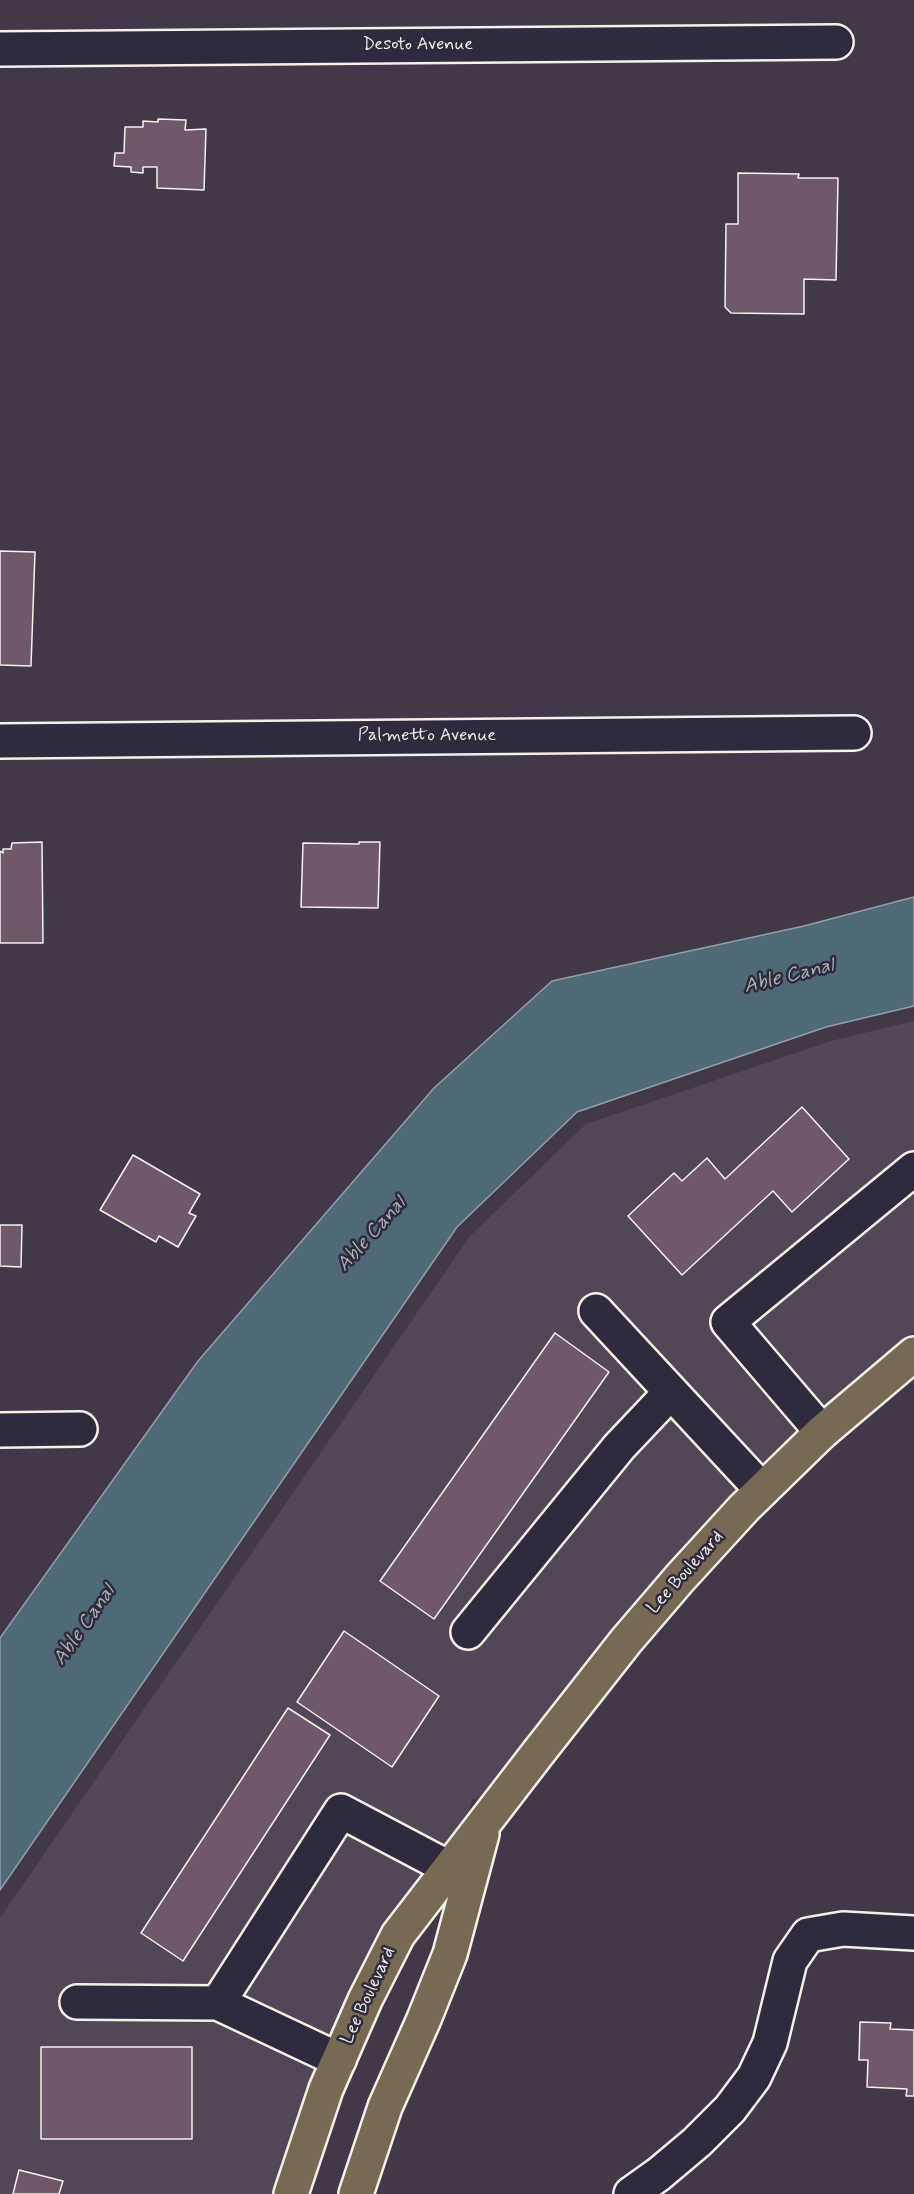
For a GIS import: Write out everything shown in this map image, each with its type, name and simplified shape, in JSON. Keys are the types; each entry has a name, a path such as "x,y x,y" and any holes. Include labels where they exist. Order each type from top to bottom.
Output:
{"main road":[{"name":"Lee Boulevard","path":"291,2194 326,2089 365,2000 398,1935 626,1641 680,1578 762,1490 822,1432 914,1354"},
{"name":"Lee Boulevard","path":"356,2194 385,2107 450,1953 486,1819"}],"street":[{"name":"Desoto Avenue","path":"0,49 836,42"},
{"name":"Palmetto Avenue","path":"0,741 854,733"},
{"path":"822,1432 728,1322 914,1169"},
{"path":"596,1311 762,1490"},
{"path":"468,1632 619,1447 671,1392"},
{"path":"0,1430 80,1429"},
{"path":"218,2003 341,1812 448,1868"},
{"path":"632,2194 659,2175 697,2142 730,2109 754,2077 770,2043 790,1960 808,1935 843,1929 914,1933"},
{"path":"77,2002 218,2003 339,2060"}],"shaded area":[{"path":"914,1021 914,1332 871,1365 805,1423 729,1497 611,1631 478,1800 472,1799 469,1812 382,1926 347,1994 308,2083 272,2194 0,2194 0,1918 470,1236 586,1124 831,1041"}],"water":[{"name":"Able Canal","path":"914,897 914,1006 826,1027 577,1112 457,1227 0,1890 0,1638 198,1361 434,1088 552,981 804,926"}],"building":[{"path":"158,119 186,120 185,130 206,129 204,190 157,188 157,167 143,167 143,173 131,172 131,167 114,166 115,153 124,153 125,127 143,127 143,121 158,122"},
{"path":"738,173 799,174 798,178 838,178 836,280 804,279 804,314 731,313 725,307 726,224 738,224"},
{"path":"0,551 35,552 31,666 0,665"},
{"path":"42,842 43,943 0,943 0,851 3,853 3,849 11,849 12,843"},
{"path":"359,842 380,842 378,908 301,907 303,843 359,844"},
{"path":"802,1107 849,1159 792,1212 773,1191 682,1275 628,1216 674,1173 682,1181 707,1158 725,1179"},
{"path":"133,1155 200,1194 189,1213 196,1216 178,1247 159,1236 156,1242 100,1210"},
{"path":"0,1225 22,1225 21,1267 0,1266"},
{"path":"555,1333 609,1372 434,1619 380,1581"},
{"path":"344,1631 439,1696 392,1767 297,1702"},
{"path":"288,1708 330,1735 183,1961 141,1933"},
{"path":"860,2022 891,2023 890,2029 914,2030 914,2096 906,2096 907,2089 867,2087 868,2060 859,2060"},
{"path":"41,2047 192,2047 192,2139 41,2139"},
{"path":"19,2170 63,2181 59,2194 13,2194"}]}
